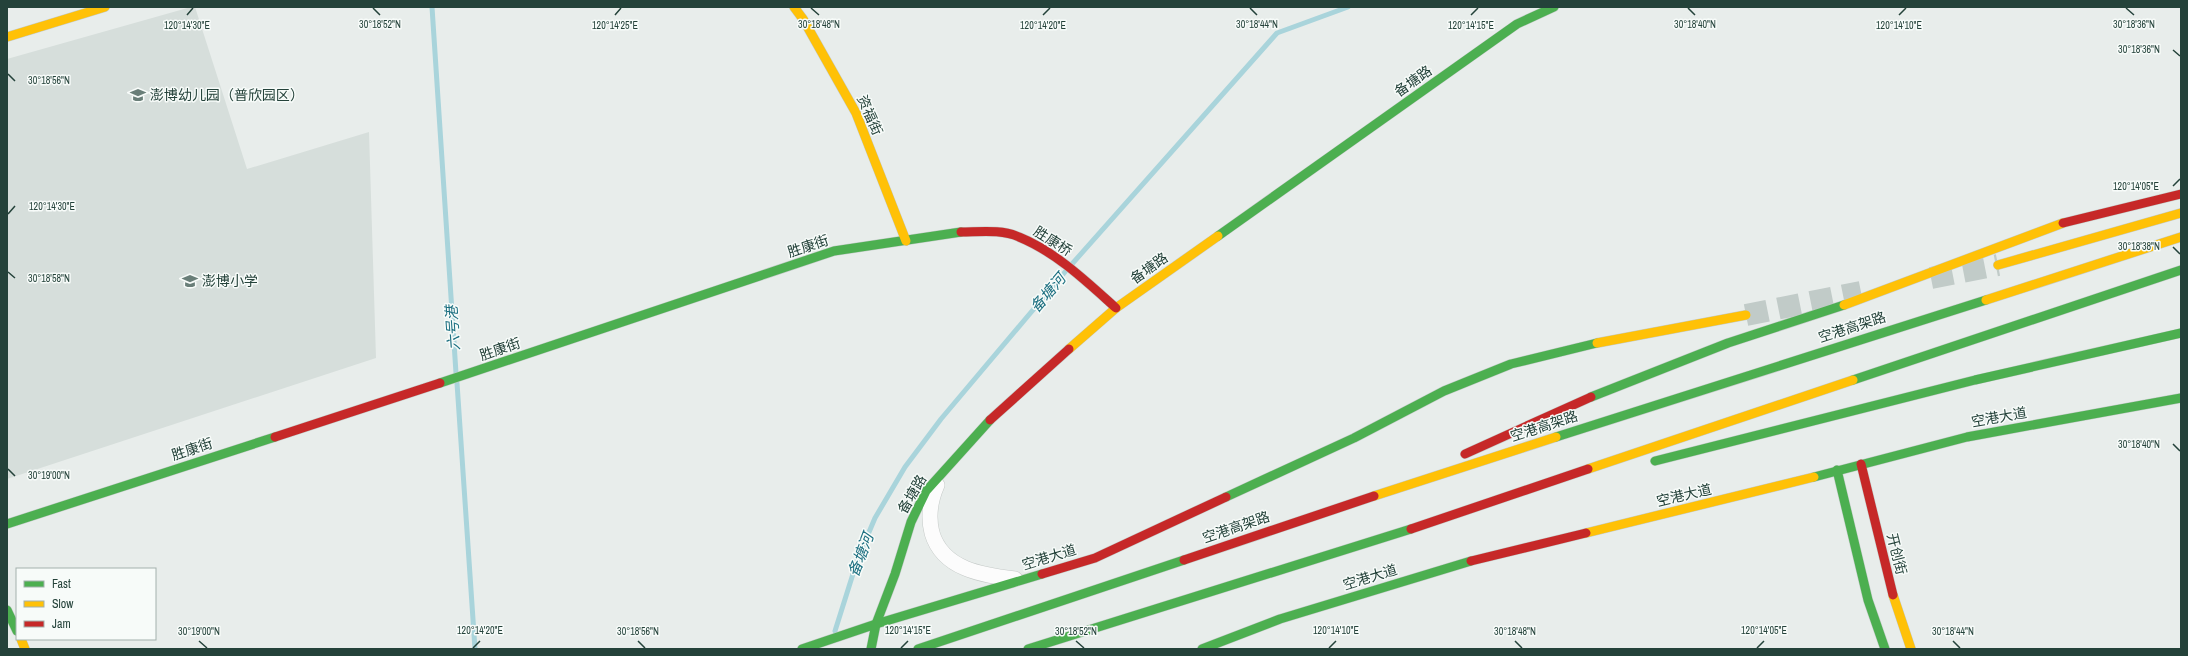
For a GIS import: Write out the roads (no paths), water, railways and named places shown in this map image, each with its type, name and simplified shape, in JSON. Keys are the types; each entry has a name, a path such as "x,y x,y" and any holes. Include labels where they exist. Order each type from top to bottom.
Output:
{"main road":[{"path":"7,37 105,7"},
{"name":"资福街","path":"794,7 803,19 856,113 906,241"},
{"name":"备塘路","path":"871,649 876,624 895,574 911,522 926,491 945,467 984,425 1116,308 1517,24 1554,7"},
{"path":"1459,457 1571,404 1638,377 1728,343 1828,312 2052,226 2157,190"},
{"path":"2052,226 2181,194"},
{"path":"1998,265 2181,213"},
{"name":"胜康街","path":"7,524 486,368 834,251 960,232"},
{"name":"胜康桥","path":"960,232 991,232 1018,236 1050,254 1079,275 1116,308"},
{"name":"空港高架路","path":"918,649 1382,492 2181,236"},
{"path":"1028,649 1387,537 2181,270"},
{"name":"空港大道","path":"802,649 876,624 1095,558 1354,438 1444,391 1511,364 1587,345 1746,315"},
{"path":"1647,463 1907,397 2181,333"},
{"name":"空港大道","path":"1202,649 1280,619 1483,557 1967,437 2181,398"},
{"path":"1382,492 1445,463"},
{"name":"开创街","path":"1861,464 1896,608 1911,649"},
{"path":"1837,470 1868,600 1885,649"},
{"path":"1387,537 1586,480"},
{"path":"7,610 16,629"}],"street":[{"path":"945,467 934,491 928,520 935,544 948,560 967,569 987,575 1022,580"}],"waterway":[{"name":"六号港","path":"432,7 456,373"},
{"name":"备塘河","path":"1072,264 1277,33 1348,7"},
{"name":"备塘河","path":"835,631 858,558 875,518 905,467 941,419 1065,272"},
{"name":"六号港","path":"457,383 475,649"}],"tunnel":[{"path":"1931,278 1998,265"},
{"path":"1746,315 1861,292"}],"place":[{"name":"澎博幼儿园（普欣园区）","path":"138,95"},
{"name":"澎博小学","path":"190,281"}]}
